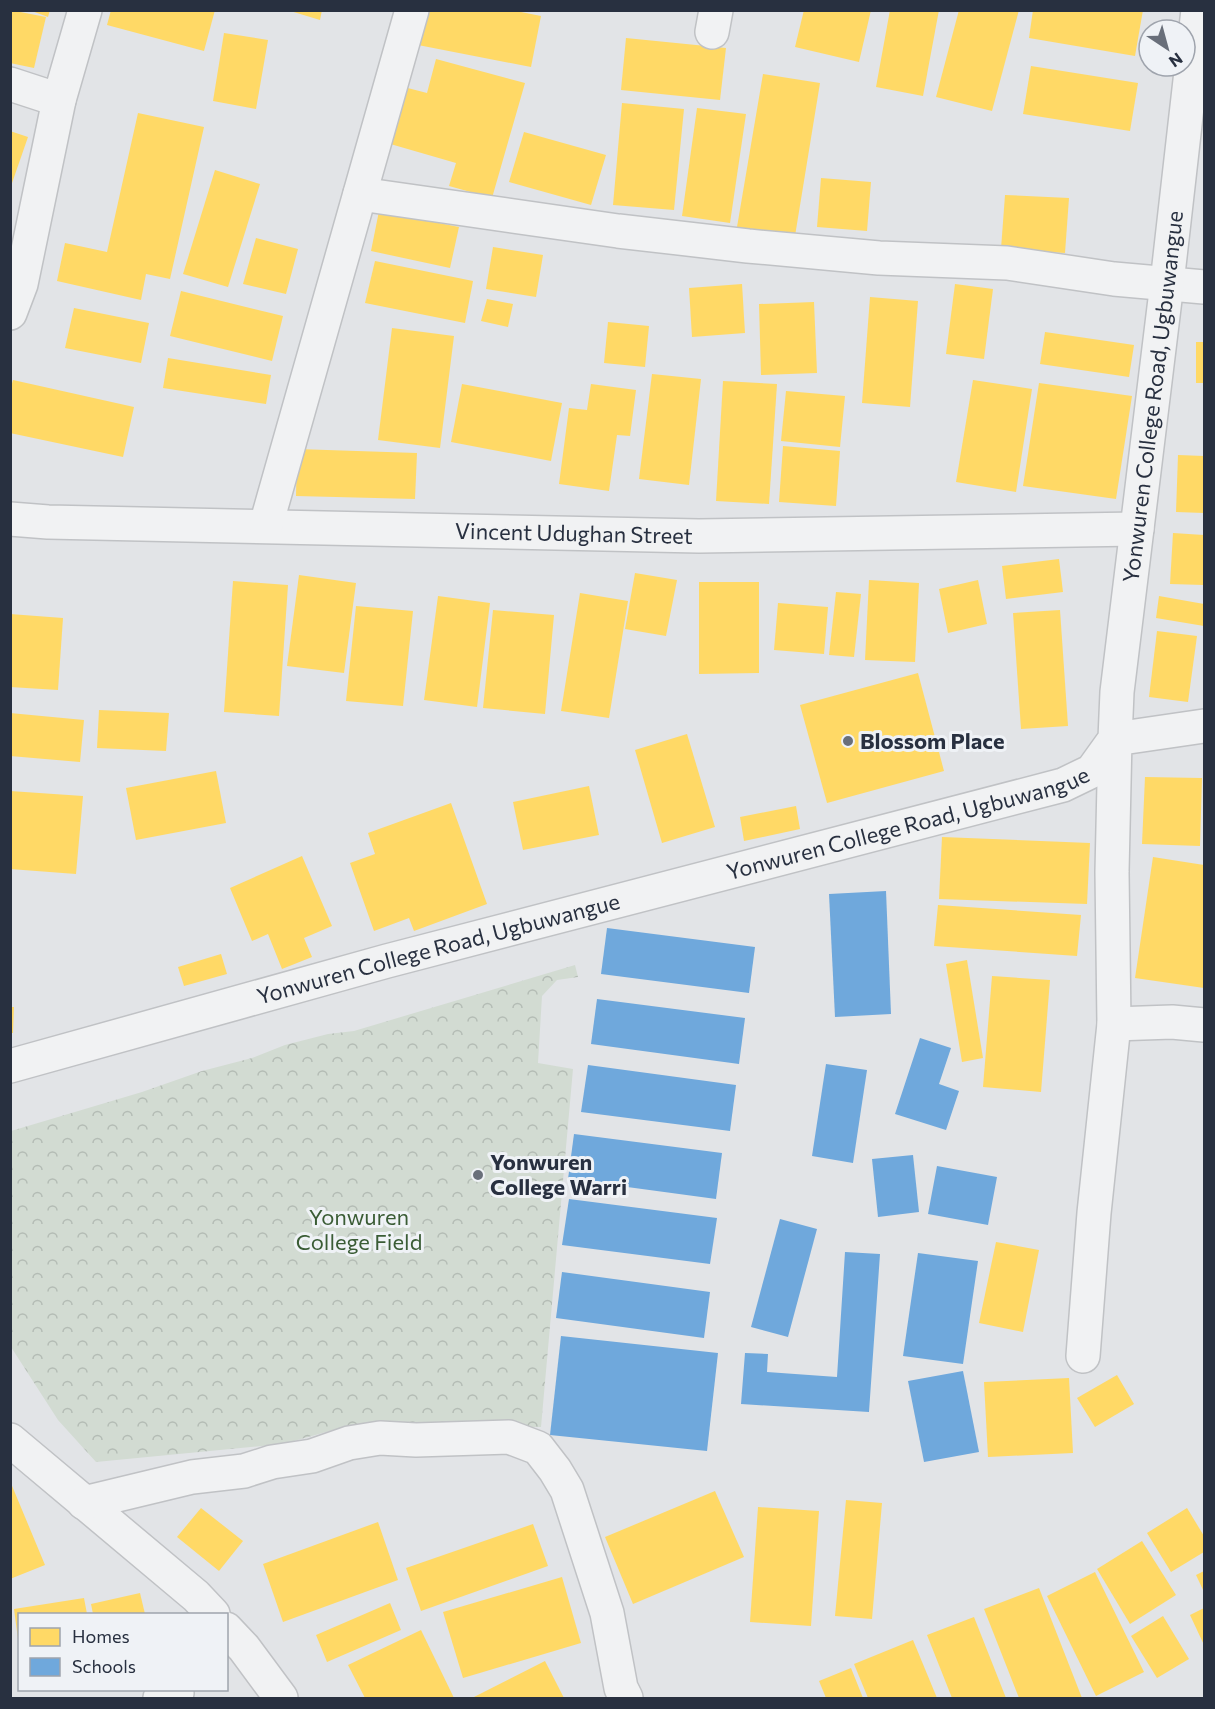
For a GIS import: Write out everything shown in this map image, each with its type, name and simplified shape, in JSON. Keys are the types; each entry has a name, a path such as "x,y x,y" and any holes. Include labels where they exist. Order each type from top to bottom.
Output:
{"street":[{"path":"10,313 21,284 59,100 85,10"},
{"path":"266,525 412,10"},
{"name":"Yonwuren College Road, Ugbuwangue","path":"10,1066 387,961 1063,785 1092,771 1115,739 1117,692 1198,10"},
{"path":"10,84 59,100"},
{"path":"360,194 618,231 748,246 879,258 1007,263 1114,279 1204,287"},
{"name":"Vincent Udughan Street","path":"10,519 699,536 1137,529"},
{"path":"1083,1356 1094,1213 1114,1024 1112,872 1115,739 1204,726"},
{"path":"1114,1024 1172,1022 1204,1025"},
{"path":"84,1503 192,1477 244,1471 272,1462 312,1456 349,1443 380,1438 416,1440 509,1437 538,1448 567,1490 607,1613 621,1688 626,1698"},
{"path":"10,1440 196,1596 212,1613"},
{"path":"228,1631 281,1698"}],"green space":[{"name":"Yonwuren College Field","path":"575,965 578,977 557,980 542,996 538,1063 573,1069 541,1427 344,1427 283,1444 96,1462 58,1420 11,1347 11,1131 142,1092 202,1071 252,1058 285,1045 328,1034 354,1031"}],"building: Homes":[{"path":"10,10 46,17 34,68 10,63"},
{"path":"29,10 50,10 48,17"},
{"path":"111,10 215,10 204,51 107,25"},
{"path":"287,10 322,10 320,20"},
{"path":"425,10 511,10 541,16 531,67 418,45"},
{"path":"804,10 871,10 859,62 795,47"},
{"path":"890,10 939,10 923,96 876,87"},
{"path":"959,10 1019,10 992,111 936,97"},
{"path":"1033,10 1143,10 1142,18 1137,18 1135,56 1029,38"},
{"path":"224,33 268,40 256,109 213,101"},
{"path":"626,38 726,48 720,100 621,90"},
{"path":"436,59 525,83 492,198 449,186 456,163 380,141 396,85 427,93"},
{"path":"1031,66 1138,83 1130,131 1023,114"},
{"path":"763,74 820,83 795,236 737,227"},
{"path":"622,103 684,109 674,210 613,205"},
{"path":"697,108 746,114 730,223 682,216"},
{"path":"138,113 204,127 170,279 146,274 141,300 57,281 65,243 107,252"},
{"path":"10,131 28,137 11,186 10,186"},
{"path":"524,132 606,155 591,205 509,182"},
{"path":"215,170 260,184 228,287 183,274"},
{"path":"821,178 871,182 867,231 817,227"},
{"path":"1005,195 1069,198 1065,253 1001,249"},
{"path":"379,211 459,227 450,268 371,251"},
{"path":"256,238 298,249 286,294 243,284"},
{"path":"493,247 543,255 536,297 486,289"},
{"path":"375,261 473,281 465,323 365,303"},
{"path":"742,284 745,333 692,337 689,288"},
{"path":"955,284 993,289 984,359 946,354"},
{"path":"181,291 283,316 272,361 170,336"},
{"path":"870,297 918,301 910,407 862,403"},
{"path":"487,299 513,304 508,327 481,321"},
{"path":"814,302 817,373 761,375 759,304"},
{"path":"74,308 149,323 141,363 65,348"},
{"path":"608,322 649,326 645,367 604,363"},
{"path":"392,328 454,336 440,448 378,440"},
{"path":"1045,332 1134,345 1129,377 1040,364"},
{"path":"1196,342 1204,342 1204,383 1196,383"},
{"path":"168,358 271,375 266,404 163,388"},
{"path":"652,374 701,379 689,485 639,479"},
{"path":"13,380 134,407 123,457 10,433 10,390"},
{"path":"973,380 1032,389 1016,492 956,482"},
{"path":"723,381 777,384 769,504 716,501"},
{"path":"1039,383 1132,396 1116,499 1023,486"},
{"path":"462,384 562,403 551,461 451,442"},
{"path":"591,384 636,390 630,436 617,435 609,491 559,484 569,408 587,410"},
{"path":"786,391 845,396 840,447 781,441"},
{"path":"783,446 840,451 836,506 779,502"},
{"path":"297,449 417,453 415,499 296,496"},
{"path":"1178,455 1204,456 1204,513 1176,512"},
{"path":"1173,533 1204,535 1204,585 1170,584"},
{"path":"1059,559 1063,592 1006,599 1002,566"},
{"path":"635,573 677,580 666,636 625,629"},
{"path":"299,575 356,583 344,673 287,666"},
{"path":"869,580 919,583 915,662 865,660"},
{"path":"978,580 987,624 948,633 939,589"},
{"path":"233,581 288,585 279,716 224,712"},
{"path":"699,582 759,582 759,673 699,674"},
{"path":"836,592 861,594 854,657 829,655"},
{"path":"580,593 628,601 609,718 561,711"},
{"path":"438,596 490,603 477,707 424,700"},
{"path":"1159,596 1204,604 1204,626 1156,618"},
{"path":"778,603 828,607 824,654 774,650"},
{"path":"356,606 413,611 403,706 346,701"},
{"path":"493,610 554,615 545,714 483,708"},
{"path":"1060,610 1068,726 1021,729 1013,613"},
{"path":"10,614 63,618 58,690 10,687"},
{"path":"1157,631 1197,636 1188,702 1149,697"},
{"path":"918,673 944,771 827,803 800,705"},
{"path":"99,710 169,713 166,751 97,748"},
{"path":"10,713 84,720 80,762 10,756"},
{"path":"687,734 715,827 662,843 635,750"},
{"path":"216,771 226,823 136,840 126,788"},
{"path":"1145,777 1202,778 1200,846 1142,844"},
{"path":"589,786 599,835 523,850 513,802"},
{"path":"10,791 83,796 76,874 10,869"},
{"path":"451,803 487,904 414,931 409,918 374,931 350,863 375,854 368,833"},
{"path":"796,806 800,829 744,841 740,817"},
{"path":"942,837 1090,843 1087,904 939,899"},
{"path":"302,856 332,926 304,938 312,957 282,969 268,934 252,941 230,888"},
{"path":"1153,857 1204,865 1204,988 1135,978"},
{"path":"938,905 1081,915 1077,956 934,946"},
{"path":"221,954 227,974 184,986 178,967"},
{"path":"967,960 983,1058 962,1062 946,964"},
{"path":"992,976 1050,980 1041,1092 983,1087"},
{"path":"10,1007 14,1007 13,1033 10,1033"},
{"path":"996,1242 1039,1250 1023,1332 979,1323"},
{"path":"1117,1375 1134,1404 1095,1427 1077,1398"},
{"path":"1069,1378 1073,1453 988,1457 984,1382"},
{"path":"10,1481 45,1565 10,1579"},
{"path":"715,1491 744,1557 633,1604 605,1537"},
{"path":"846,1500 882,1503 872,1619 835,1616"},
{"path":"758,1507 819,1511 811,1626 750,1622"},
{"path":"201,1508 243,1541 219,1571 177,1537"},
{"path":"1187,1508 1204,1536 1204,1552 1171,1572 1147,1533"},
{"path":"378,1522 398,1580 283,1622 263,1564"},
{"path":"533,1524 548,1566 421,1611 406,1568"},
{"path":"1142,1541 1176,1595 1130,1624 1097,1569"},
{"path":"1204,1571 1204,1592 1196,1575"},
{"path":"1095,1572 1144,1672 1096,1696 1047,1596"},
{"path":"562,1577 581,1643 463,1678 443,1612"},
{"path":"1039,1588 1082,1698 1019,1698 984,1609"},
{"path":"140,1593 145,1613 93,1613 91,1604"},
{"path":"84,1598 87,1613 18,1613 18,1639 14,1609"},
{"path":"390,1603 401,1630 327,1662 316,1635"},
{"path":"1204,1608 1204,1645 1190,1615"},
{"path":"1163,1616 1189,1659 1157,1678 1131,1636"},
{"path":"974,1617 1006,1698 952,1698 927,1635"},
{"path":"421,1630 454,1698 365,1698 348,1665"},
{"path":"913,1640 937,1698 868,1698 854,1664"},
{"path":"545,1661 564,1698 472,1698"},
{"path":"851,1668 863,1698 826,1698 819,1681"}],"building: Schools":[{"path":"886,891 891,1014 835,1017 829,894"},
{"path":"607,928 755,947 749,993 601,974"},
{"path":"597,999 745,1018 739,1064 591,1044"},
{"path":"920,1038 951,1048 939,1084 959,1091 946,1130 895,1114"},
{"path":"826,1064 867,1070 853,1163 812,1156"},
{"path":"588,1065 736,1085 730,1131 581,1112"},
{"path":"574,1134 722,1153 716,1199 568,1179"},
{"path":"913,1155 919,1212 878,1217 872,1159"},
{"path":"937,1166 997,1177 988,1225 928,1214"},
{"path":"569,1199 717,1218 710,1264 562,1245"},
{"path":"780,1219 817,1229 788,1337 751,1327"},
{"path":"845,1252 880,1254 869,1412 741,1404 745,1353 768,1354 767,1372 837,1377"},
{"path":"918,1253 978,1261 963,1364 903,1356"},
{"path":"562,1272 710,1292 704,1338 556,1318"},
{"path":"561,1336 718,1353 707,1451 550,1435"},
{"path":"963,1371 979,1452 924,1462 908,1381"}],"place":[{"name":"Blossom Place","path":"848,741"},
{"name":"Yonwuren College Warri","path":"478,1175"}]}
